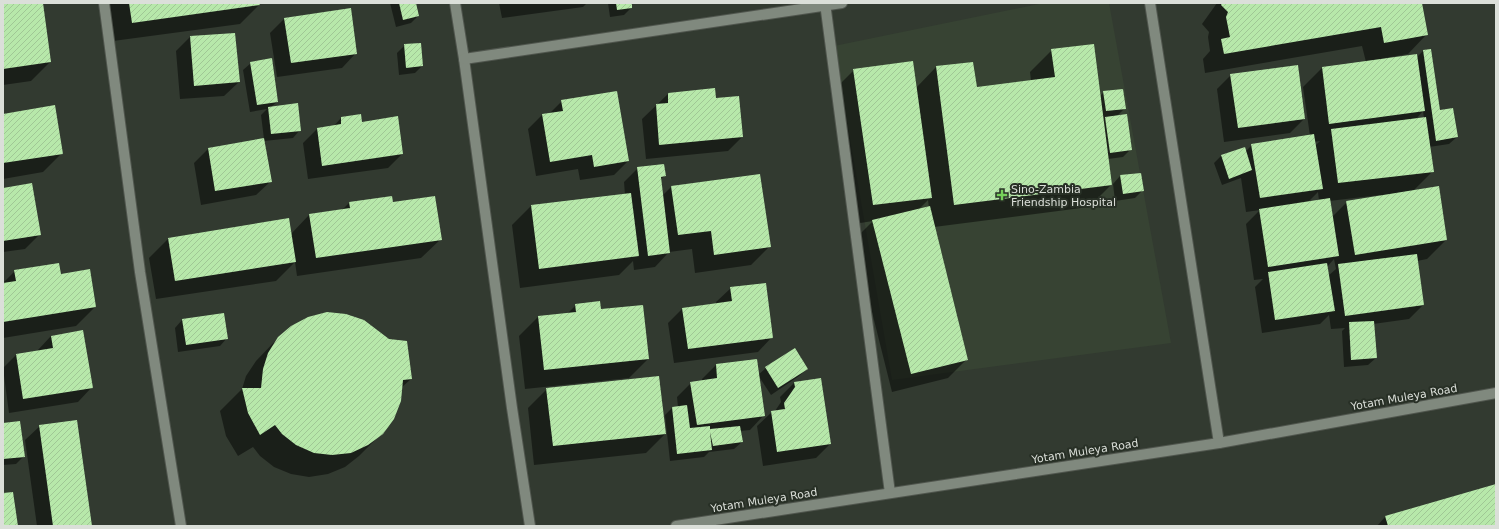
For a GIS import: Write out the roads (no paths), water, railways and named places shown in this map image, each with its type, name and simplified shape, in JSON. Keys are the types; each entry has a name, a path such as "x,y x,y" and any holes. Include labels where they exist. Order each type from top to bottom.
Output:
{"street":[{"path":"104,3 140,272 181,526"},
{"path":"455,3 530,526"},
{"path":"464,59 825,4 842,3"},
{"path":"1150,3 1219,443"},
{"path":"825,4 890,493"},
{"name":"Yotam Muleya Road","path":"676,526 1219,443 1496,393"}],"place":[{"name":"Sino-Zambia Friendship Hospital","path":"1002,195"}]}
